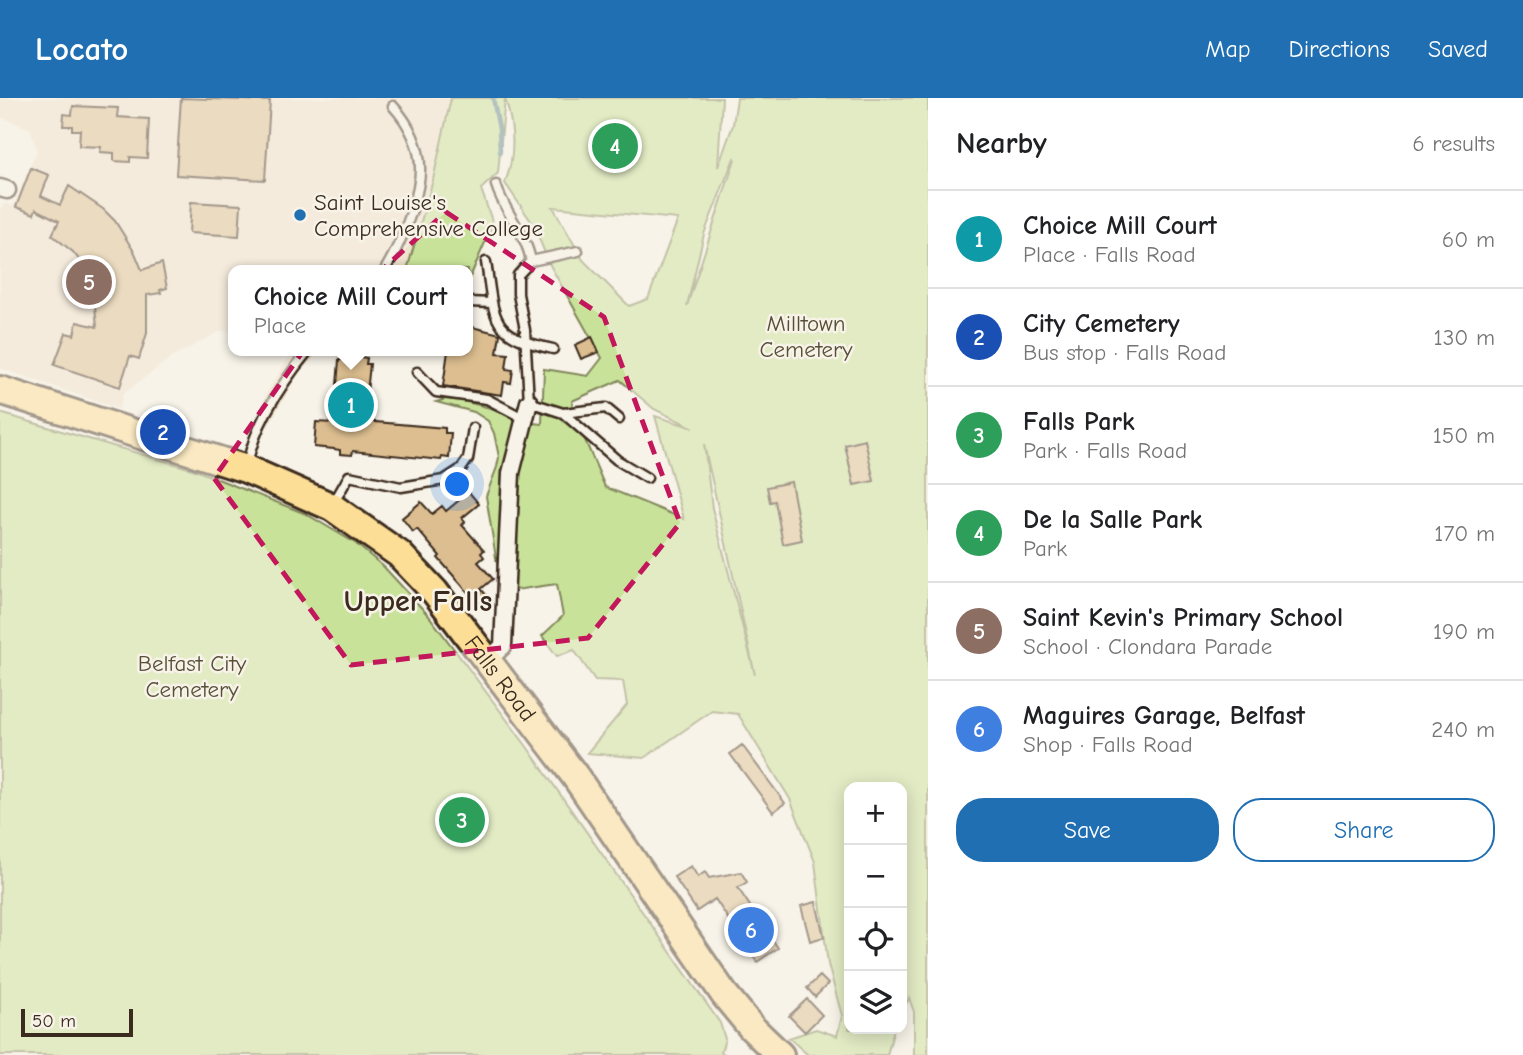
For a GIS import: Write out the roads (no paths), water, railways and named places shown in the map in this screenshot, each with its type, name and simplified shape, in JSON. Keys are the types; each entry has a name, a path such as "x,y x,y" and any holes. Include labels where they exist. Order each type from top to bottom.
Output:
{"main road":[{"name":"Falls Road","path":"0,390 246,469 332,507 384,542 413,567 488,660 575,776 724,994 752,1028 780,1055"}],"street":[{"path":"488,660 503,646 511,473 529,402"}],"lane":[{"path":"388,265 412,205 420,172 417,148 405,118 393,106"},
{"path":"496,185 501,202 528,246 531,261"},
{"path":"578,251 531,261 518,275 518,293 526,343 529,402 562,413 617,460 647,478"},
{"path":"486,261 494,314 507,333 526,343 554,349"},
{"path":"473,302 492,303"},
{"path":"246,469 260,429 303,356"},
{"path":"417,372 436,392 487,399 525,419"},
{"path":"562,413 606,408 619,419"},
{"path":"332,507 349,476 401,488 444,481 461,469 468,459 473,428"}],"waterway":[{"path":"493,98 500,152"}],"place":[{"name":"De la Salle Park","path":"615,146"},
{"name":"Saint Louise's Comprehensive College","path":"300,215"},
{"name":"Saint Kevin's Primary School","path":"89,282"},
{"name":"Choice Mill Court","path":"351,405"},
{"name":"City Cemetery","path":"163,432"},
{"name":"Falls Park","path":"462,820"},
{"name":"Maguires Garage, Belfast","path":"751,930"}],"district":[{"name":"Upper Falls","path":"418,601"}],"park label":[{"name":"Milltown Cemetery","path":"806,336"},
{"name":"Belfast City Cemetery","path":"192,676"}]}
